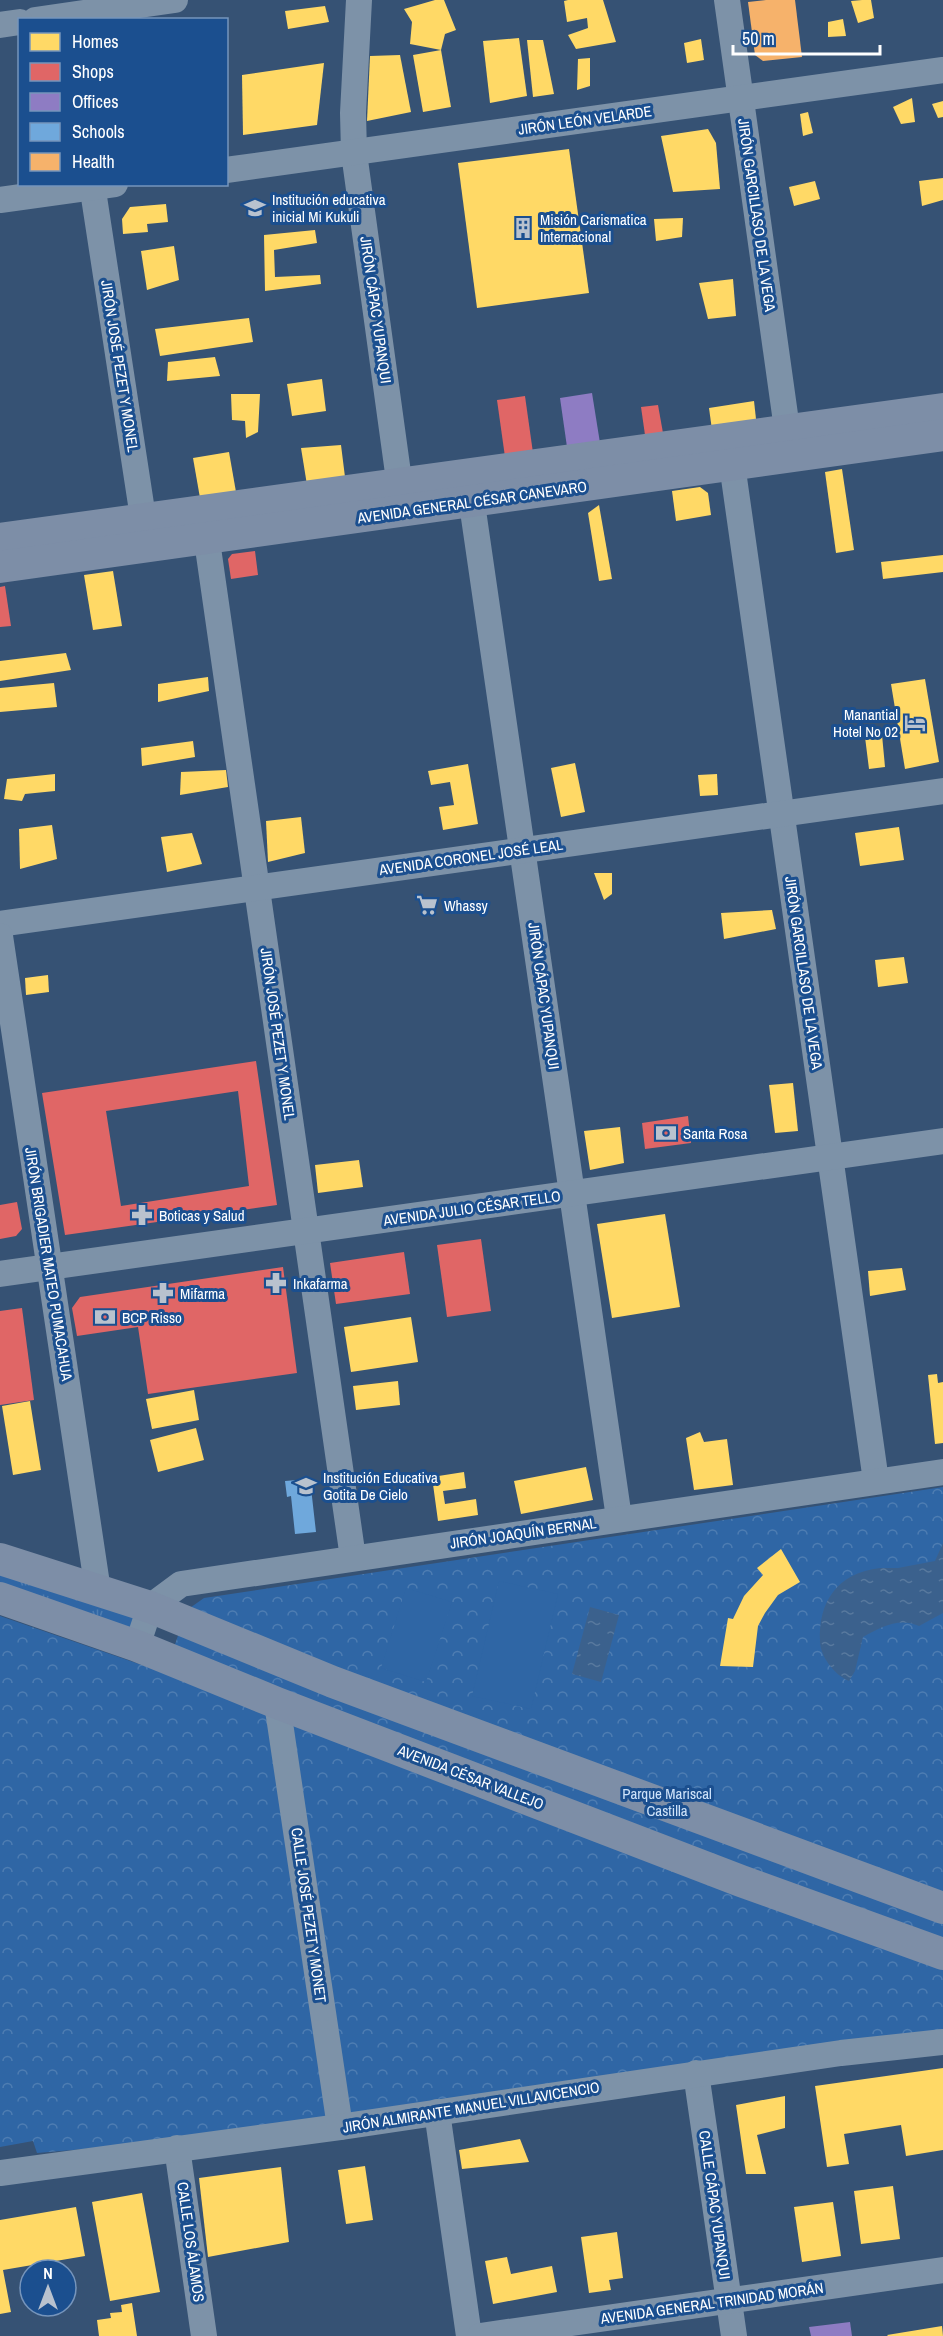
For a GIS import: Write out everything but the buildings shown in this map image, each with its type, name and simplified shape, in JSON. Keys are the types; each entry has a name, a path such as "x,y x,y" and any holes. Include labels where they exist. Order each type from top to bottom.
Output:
{"main road":[{"name":"AVENIDA GENERAL CÉSAR CANEVARO","path":"470,488 787,429 943,409"},
{"name":"AVENIDA GENERAL CÉSAR CANEVARO","path":"0,539 145,533 470,488 732,464 943,435"},
{"name":"AVENIDA GENERAL CÉSAR CANEVARO","path":"0,567 145,533"},
{"path":"0,1559 150,1607 333,1682 943,1908"},
{"name":"AVENIDA CÉSAR VALLEJO","path":"0,1598 137,1646 277,1703 771,1892 943,1954"},
{"path":"712,1868 721,1867 734,1855 734,1837 728,1830"},
{"path":"771,1892 764,1876 766,1867 771,1860 787,1852"}],"street":[{"path":"75,17 176,0"},
{"name":"JIRÓN CÁPAC YUPANQUI","path":"359,0 353,113 354,153 402,497"},
{"name":"JIRÓN GARCILLASO DE LA VEGA","path":"727,0 787,429"},
{"path":"0,25 18,22"},
{"name":"JIRÓN LEÓN VELARDE","path":"228,170 943,70"},
{"path":"0,200 100,186"},
{"name":"JIRÓN JOSÉ PEZET Y MONEL","path":"100,186 145,533"},
{"name":"JIRÓN GARCILLASO DE LA VEGA","path":"732,464 876,1481"},
{"name":"JIRÓN CÁPAC YUPANQUI","path":"470,488 619,1518"},
{"name":"JIRÓN JOSÉ PEZET Y MONEL","path":"205,525 353,1558"},
{"name":"AVENIDA CORONEL JOSÉ LEAL","path":"0,924 943,791"},
{"name":"JIRÓN BRIGADIER MATEO PUMACAHUA","path":"0,936 98,1591"},
{"name":"AVENIDA JULIO CÉSAR TELLO","path":"0,1274 943,1141"},
{"name":"JIRÓN JOAQUÍN BERNAL","path":"150,1607 182,1584 943,1472"},
{"path":"137,1646 150,1607"},
{"name":"CALLE JOSÉ PEZET Y MONET","path":"277,1703 340,2127"},
{"name":"JIRÓN ALMIRANTE MANUEL VILLAVICENCIO","path":"0,2173 340,2127 696,2073 943,2042"},
{"name":"CALLE CÁPAC YUPANQUI","path":"696,2073 734,2336"},
{"path":"437,2112 469,2336"},
{"name":"CALLE LOS ÁLAMOS","path":"177,2148 204,2336"},
{"name":"AVENIDA GENERAL TRINIDAD MORÁN","path":"480,2336 943,2270"}],"green space":[{"name":"Parque Mariscal Castilla","path":"943,1487 943,2038 179,2141 37,2153 33,2141 0,2147 0,1616 165,1673 187,1610 204,1598"},
{"path":"0,1569 133,1616 134,1623 131,1631 0,1591"},
{"path":"499,1581 558,1594 531,1709 472,1696"},
{"path":"406,1588 452,1602 426,1682 381,1668"}],"water":[{"path":"943,1543 943,1613 919,1626 912,1623 897,1623 863,1637 855,1671 849,1681 839,1675 826,1660 820,1642 822,1614 833,1592 852,1576 865,1571 935,1561"},
{"path":"590,1607 619,1615 601,1682 572,1674"}],"place":[{"name":"Institución educativa inicial Mi Kukuli","path":"255,208"},
{"name":"Misión Carismatica Internacional","path":"523,228"},
{"name":"Manantial Hotel No 02","path":"915,723"},
{"name":"Whassy","path":"427,905"},
{"name":"Santa Rosa","path":"666,1133"},
{"name":"Boticas y Salud","path":"142,1215"},
{"name":"Inkafarma","path":"276,1283"},
{"name":"Mifarma","path":"163,1293"},
{"name":"BCP Risso","path":"105,1317"},
{"name":"Institución Educativa Gotita De Cielo","path":"306,1486"}]}
